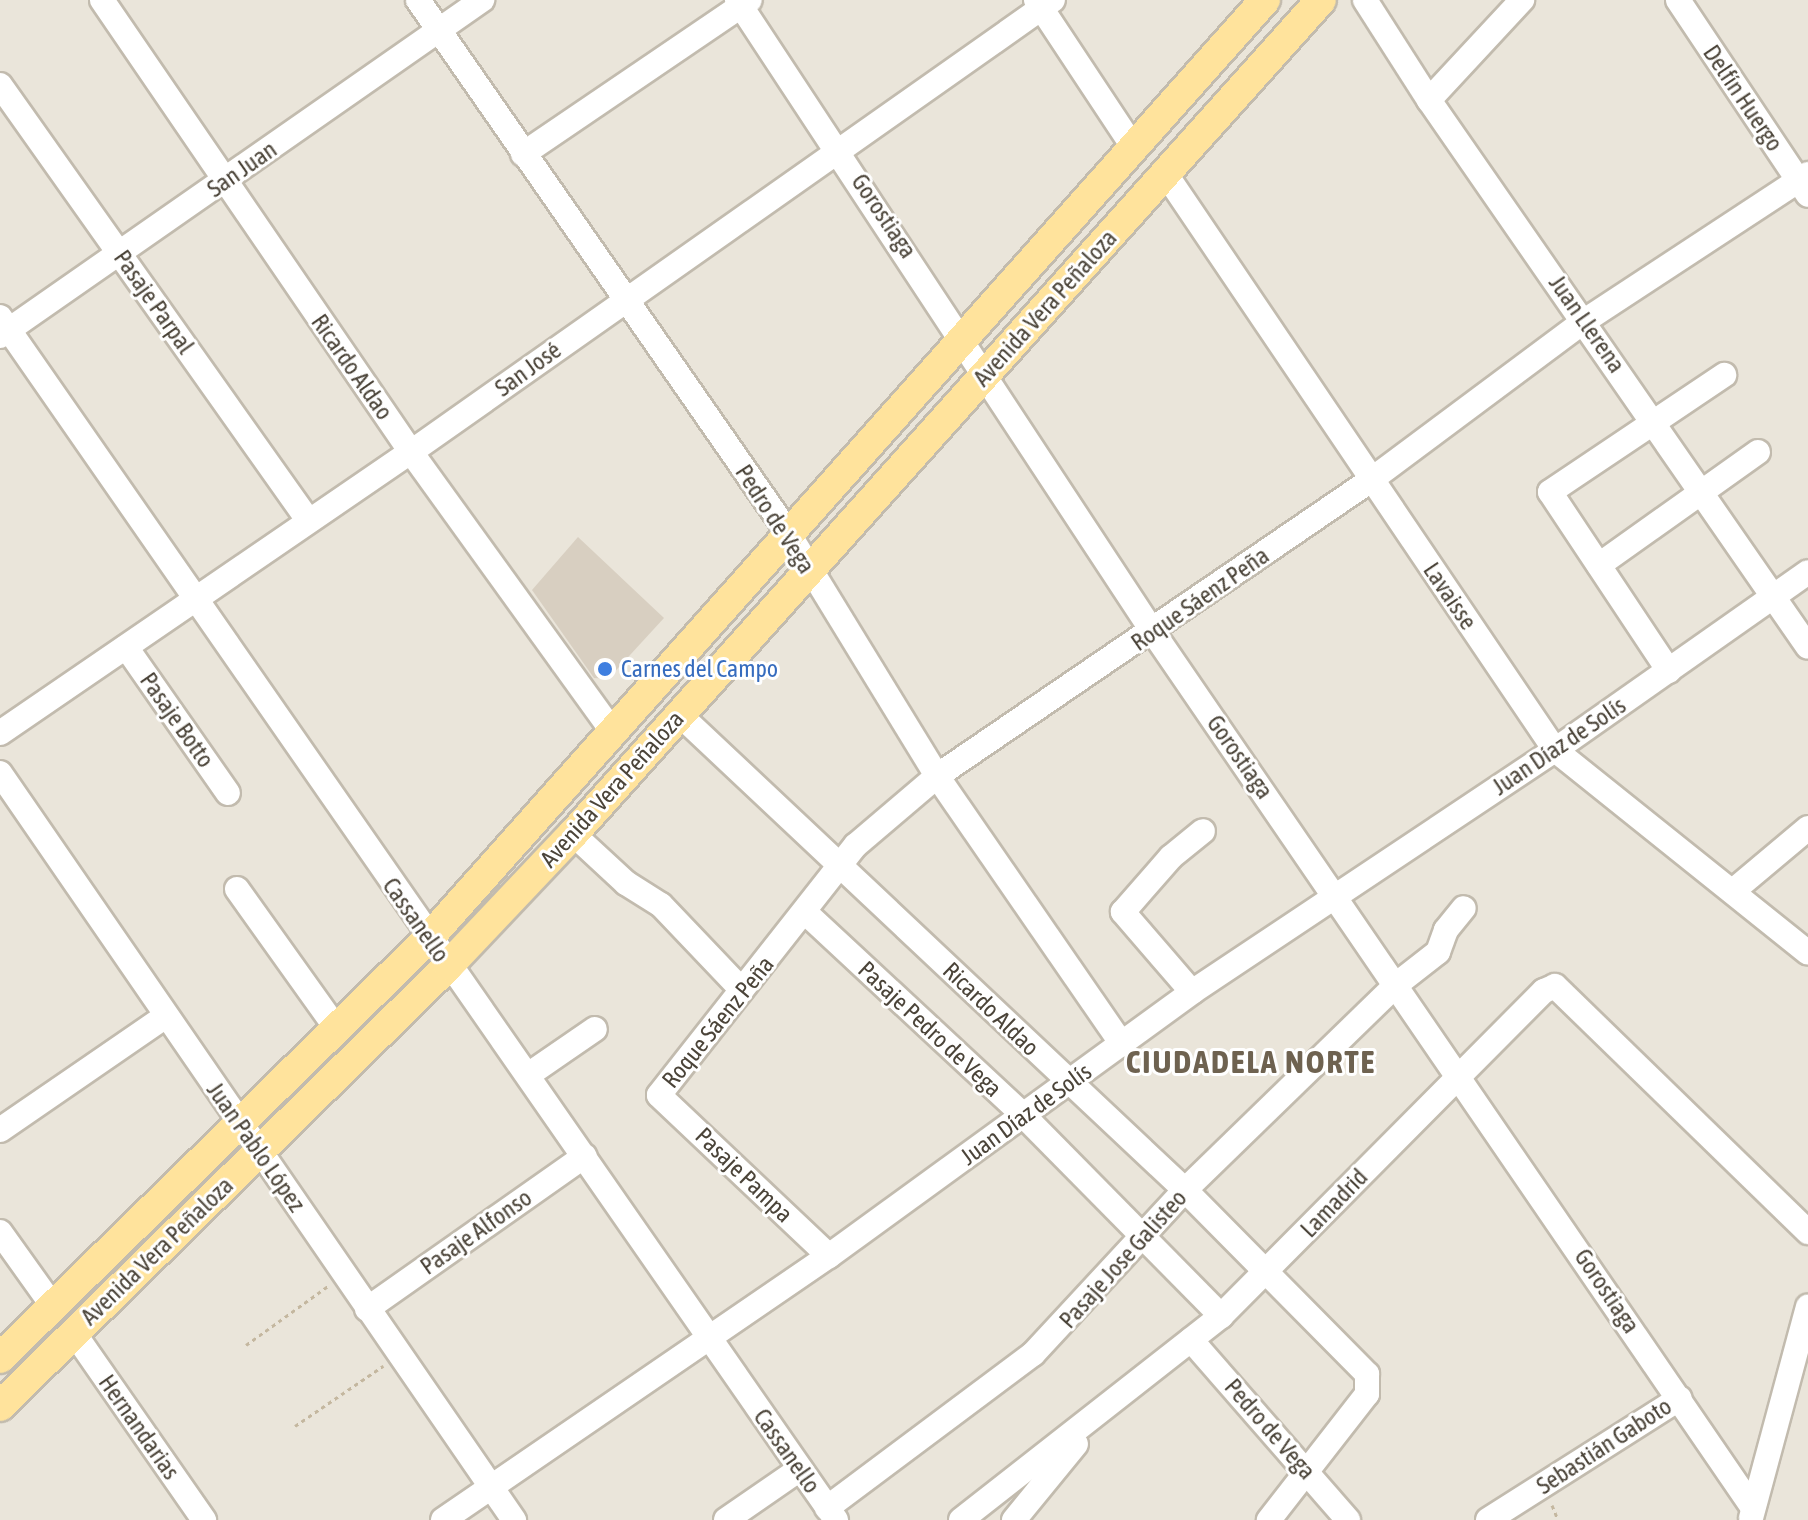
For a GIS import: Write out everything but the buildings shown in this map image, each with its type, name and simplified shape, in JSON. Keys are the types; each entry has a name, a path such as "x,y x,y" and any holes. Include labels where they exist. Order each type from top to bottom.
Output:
{"main road":[{"name":"Avenida Vera Peñaloza","path":"0,1358 428,939 787,531 965,339 1132,145 1265,0"},
{"name":"Avenida Vera Peñaloza","path":"0,1406 448,966 573,834 1321,0"}],"street":[{"name":"Ricardo Aldao","path":"102,0 411,452 611,729"},
{"name":"Pedro de Vega","path":"418,0 787,531 809,572 937,776 1122,1044"},
{"name":"San Juan","path":"3,327 120,254 482,0"},
{"name":"Juan Llerena","path":"1365,0 1429,100 1586,320 1808,647"},
{"path":"1429,100 1522,0"},
{"name":"Delfín Huergo","path":"1678,0 1805,184"},
{"path":"523,154 743,2"},
{"name":"Gorostiaga","path":"743,2 965,339 984,377 1153,632 1680,1398 1752,1514"},
{"path":"1043,3 1132,145"},
{"name":"San José","path":"0,733 411,452 840,151 1043,3"},
{"name":"Pasaje Parpal","path":"0,85 308,520"},
{"name":"Lavaisse","path":"1165,173 1555,750 1808,953"},
{"name":"Roque Sáenz Peña","path":"659,1095 807,914 856,845 937,776 1153,632 1371,480 1586,320 1805,184"},
{"name":"Cassanello","path":"3,327 195,598 428,939 585,1156 831,1514"},
{"path":"1669,671 1550,492 1724,375"},
{"path":"1599,565 1699,490 1758,452"},
{"name":"Juan Díaz de Solís","path":"443,1520 829,1256 1070,1084 1192,992 1555,750 1808,572"},
{"name":"Pasaje Botto","path":"126,647 228,793"},
{"name":"Ricardo Aldao","path":"680,715 1185,1190 1367,1374 1367,1394 1306,1469"},
{"name":"Juan Pablo López","path":"0,773 514,1520"},
{"path":"1733,891 1808,828"},
{"path":"1192,992 1123,912 1171,857 1203,831"},
{"path":"573,834 626,883 661,905 742,990"},
{"path":"237,889 337,1029"},
{"name":"Pasaje Jose Galisteo","path":"831,1514 1033,1354 1185,1190 1397,984 1438,952 1446,930 1464,908"},
{"name":"Pasaje Pedro de Vega","path":"807,914 1024,1116 1221,1316"},
{"name":"Lamadrid","path":"961,1520 1221,1316 1544,991 1555,986 1808,1232"},
{"path":"0,1130 166,1016"},
{"path":"528,1075 595,1029"},
{"name":"Pasaje Pampa","path":"659,1095 829,1256"},
{"name":"Pasaje Alfonso","path":"367,1309 585,1156"},
{"path":"0,1232 52,1305"},
{"path":"1752,1514 1808,1307"},
{"name":"Hernandarias","path":"74,1333 204,1520"},
{"name":"Pedro de Vega","path":"1191,1340 1348,1520"},
{"name":"Sebastián Gaboto","path":"1488,1520 1680,1398"},
{"name":"Lamadrid","path":"1015,1520 1104,1409"},
{"path":"726,1520 800,1469"},
{"path":"1269,1520 1306,1469"},
{"path":"996,1495 1015,1520"}],"path":[{"path":"246,1345 344,1275"},
{"path":"295,1426 399,1355"}],"shaded area":[{"path":"0,0 1808,0 1808,1520 0,1520"}],"place":[{"name":"Carnes del Campo","path":"605,669"}],"district":[{"name":"CIUDADELA NORTE","path":"1251,1062"}]}
